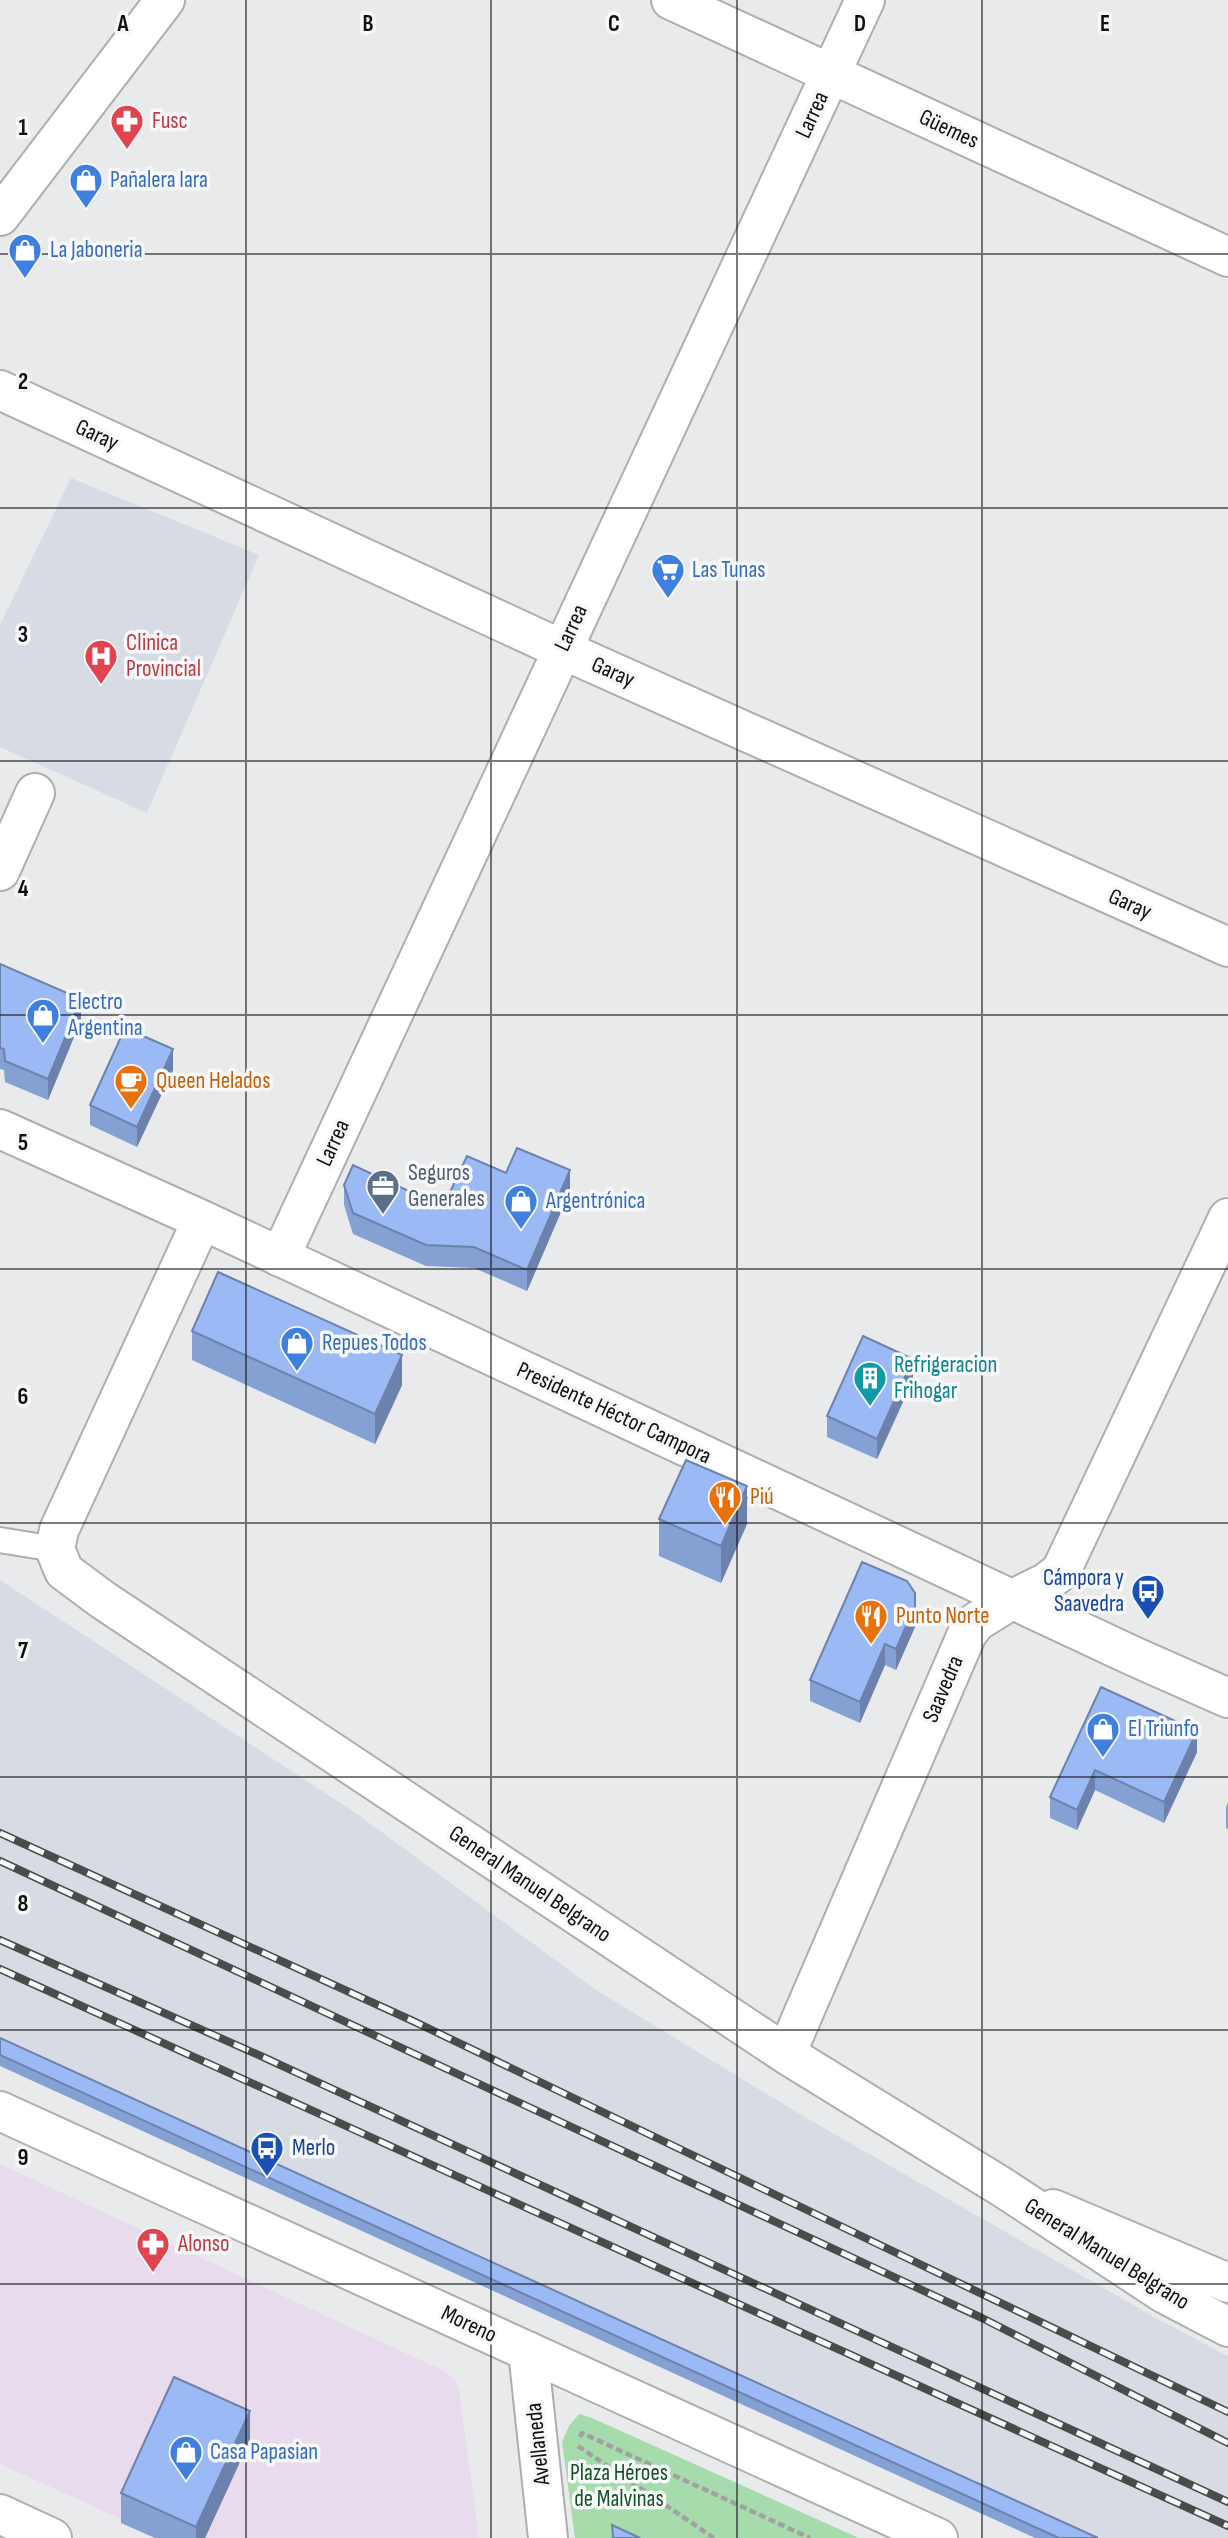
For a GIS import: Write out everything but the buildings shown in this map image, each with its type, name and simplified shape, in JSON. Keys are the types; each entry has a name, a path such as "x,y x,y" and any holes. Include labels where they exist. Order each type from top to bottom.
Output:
{"street":[{"path":"0,216 165,0"},
{"name":"Güemes","path":"671,0 1228,257"},
{"name":"Larrea","path":"280,1257 865,0"},
{"name":"Garay","path":"0,390 561,649 1228,947"},
{"path":"0,871 35,793"},
{"name":"Presidente Héctor Campora","path":"0,1129 202,1220 1133,1657 1228,1698"},
{"name":"Saavedra","path":"786,2054 967,1634 976,1622 1047,1582 1061,1571 1228,1218"},
{"path":"60,1560 59,1531 202,1220"},
{"name":"General Manuel Belgrano","path":"60,1560 103,1601 786,2054 1002,2187 1165,2294 1221,2324"},
{"name":"Moreno","path":"0,2111 938,2538"},
{"name":"General Manuel Belgrano","path":"1002,2187 1228,2283"},
{"name":"Avellaneda","path":"528,2351 548,2538"},
{"path":"0,2514 51,2538"}],"lane":[{"path":"0,1540 60,1560"}],"path":[{"path":"714,2538 576,2445 582,2433 810,2538"}],"shaded area":[{"name":"Clinica Provincial","path":"71,478 259,555 147,813 0,747 0,625"},
{"path":"0,1580 357,1814 596,1990 808,2119 1156,2318 1228,2356 1228,2538 1075,2538 0,2049"},
{"path":"0,2164 444,2371 456,2381 459,2390 479,2538 163,2538 0,2464"}],"green space":[{"name":"Plaza Héroes de Malvinas","path":"579,2414 859,2538 575,2538 562,2442 569,2426"}],"railway":[{"path":"0,1833 413,2021 1228,2412"},
{"path":"0,1861 982,2318 1228,2443"},
{"path":"0,1940 263,2057 1228,2502"},
{"path":"0,1969 1228,2526"}],"place":[{"name":"Fusc","path":"127,151"},
{"name":"Pañalera Iara","path":"86,210"},
{"name":"La Jaboneria","path":"25,280"},
{"name":"Las Tunas","path":"668,600"},
{"name":"Clinica Provincial","path":"101,686"},
{"name":"Electro Argentina","path":"43,1045"},
{"name":"Queen Helados","path":"131,1111"},
{"name":"Seguros Generales","path":"383,1216"},
{"name":"Argentrónica","path":"521,1231"},
{"name":"Repues Todos","path":"297,1373"},
{"name":"Refrigeracion Frihogar","path":"870,1408"},
{"name":"Piú","path":"725,1527"},
{"name":"Cámpora y Saavedra","path":"1148,1621"},
{"name":"Punto Norte","path":"871,1646"},
{"name":"El Triunfo","path":"1103,1759"},
{"name":"Merlo","path":"267,2178"},
{"name":"Alonso","path":"153,2274"},
{"name":"Casa Papasian","path":"186,2482"}]}
